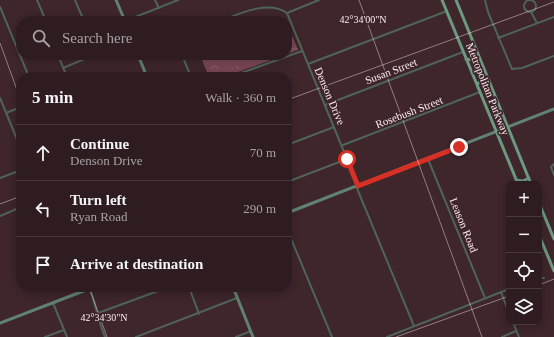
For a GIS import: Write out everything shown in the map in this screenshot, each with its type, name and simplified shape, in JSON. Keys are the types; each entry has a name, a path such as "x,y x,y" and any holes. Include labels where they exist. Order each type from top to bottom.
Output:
{"main road":[{"path":"116,0 123,16"},
{"name":"Metropolitan Parkway","path":"442,0 516,180"},
{"name":"Metropolitan Parkway","path":"456,0 530,181"},
{"path":"466,59 473,60 479,57"},
{"path":"140,60 145,72"},
{"path":"477,84 482,81 490,82"},
{"path":"292,211 554,109"},
{"path":"516,180 523,181 529,178"},
{"path":"542,210 554,239"},
{"path":"542,242 554,271"},
{"path":"0,323 81,292"},
{"path":"235,292 253,337"}],"street":[{"path":"37,0 44,16"},
{"path":"75,0 82,16"},
{"path":"155,0 159,8"},
{"path":"138,16 178,0"},
{"path":"234,16 266,4 276,6 287,13 319,0"},
{"path":"485,0 498,38 510,66 514,69 522,68 554,56"},
{"path":"532,12 537,5 536,2 531,1 526,3 524,9 532,12 537,23"},
{"path":"0,7 16,46"},
{"path":"308,64 447,11"},
{"path":"498,38 554,16"},
{"name":"Denson Drive","path":"292,25 334,127 343,145 357,186 414,326"},
{"path":"292,54 302,50"},
{"name":"Susan Street","path":"325,105 463,52"},
{"path":"22,60 27,72"},
{"path":"60,60 65,72"},
{"path":"63,68 82,60"},
{"path":"184,60 189,72"},
{"path":"244,72 276,60"},
{"name":"Rosebush Street","path":"343,145 480,92"},
{"path":"0,98 16,137"},
{"path":"6,113 16,109"},
{"path":"292,143 334,127"},
{"path":"292,180 347,159"},
{"name":"Leason Road","path":"428,159 485,298"},
{"path":"554,164 551,167 554,175"},
{"path":"0,178 16,172"},
{"path":"0,216 16,209"},
{"path":"550,228 554,226"},
{"path":"292,241 332,337"},
{"path":"387,337 506,290"},
{"path":"92,292 100,325 105,337"},
{"path":"98,313 155,292"},
{"path":"191,292 199,314"},
{"path":"501,292 506,305"},
{"path":"136,337 149,334 237,298"},
{"path":"53,303 67,337"},
{"path":"514,325 519,337"},
{"path":"44,337 64,330"},
{"path":"236,337 251,331"},
{"path":"502,337 516,331"}],"green space":[{"path":"292,35 298,50 292,52"},
{"path":"202,60 271,60 238,72 207,72"},
{"path":"228,60 243,60 244,64 231,68"}],"route":[{"path":"347,159 358,186 459,147"}]}
